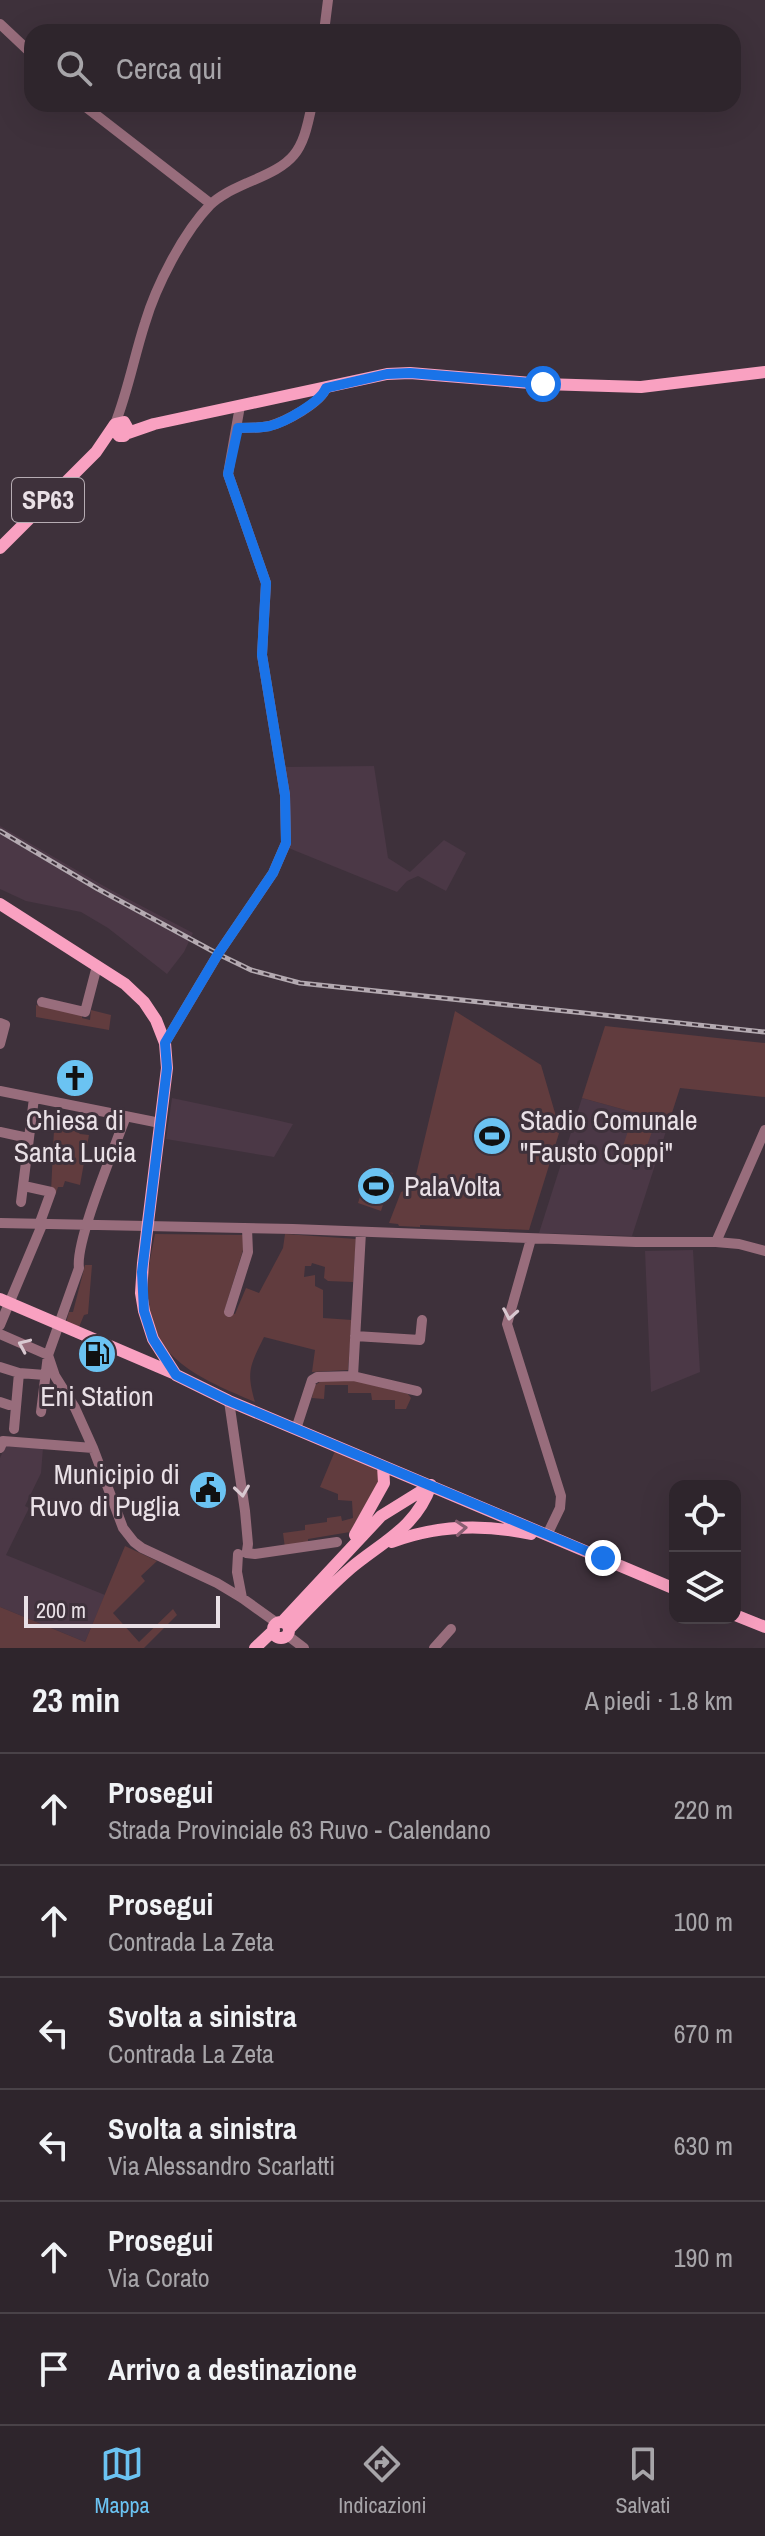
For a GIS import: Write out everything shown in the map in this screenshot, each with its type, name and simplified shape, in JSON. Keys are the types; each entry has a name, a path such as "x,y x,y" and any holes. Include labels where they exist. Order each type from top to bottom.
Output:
{"main road":[{"name":"SP63","path":"0,548 121,428 154,424 387,374 641,387 765,372"},
{"path":"0,904 125,984 144,1002 156,1020 165,1043 167,1068 146,1228 141,1293 153,1339 176,1375"},
{"path":"5,1301 229,1401 669,1586"},
{"path":"137,1358 147,1355 153,1339"},
{"path":"341,1559 384,1483 383,1466"},
{"path":"255,1648 282,1629 348,1571 385,1545 414,1516 431,1485"},
{"path":"270,1648 282,1629 381,1516 431,1485"},
{"path":"385,1545 428,1531 473,1527 510,1530 561,1541"},
{"path":"741,1617 765,1627"}],"street":[{"path":"325,24 328,0"},
{"path":"0,24 24,46"},
{"path":"92,112 211,204"},
{"path":"121,428 122,404 145,320 172,262 211,204 230,191 286,165 302,143 310,112"},
{"path":"238,428 268,427 289,419 326,388"},
{"path":"165,1043 218,954 273,873 286,843 285,795 262,655 266,583 228,474 240,406"},
{"path":"42,1002 85,1012 97,966"},
{"path":"0,1044 3,1024"},
{"path":"0,1091 160,1123"},
{"path":"21,1202 34,1098"},
{"path":"41,1412 48,1355 79,1268 78,1259 87,1226 126,1116"},
{"path":"716,1242 765,1130"},
{"path":"0,1132 28,1138"},
{"path":"0,1325 5,1301 41,1225 51,1192 24,1186"},
{"path":"0,1223 716,1242 765,1251"},
{"path":"229,1312 248,1252 247,1229"},
{"path":"353,1376 361,1232"},
{"path":"531,1239 507,1324 561,1496 560,1508 547,1535"},
{"path":"355,1336 420,1340 422,1320"},
{"path":"0,1334 48,1355 55,1376 75,1408 93,1448 118,1515 134,1542 242,1598 304,1648"},
{"path":"0,1367 19,1373 45,1375"},
{"path":"14,1429 19,1373"},
{"path":"296,1429 312,1380 317,1377 353,1376 417,1391"},
{"path":"229,1401 248,1544 237,1572 242,1598"},
{"path":"2,1444 93,1448"},
{"path":"244,1553 337,1542"},
{"path":"217,1583 237,1572"},
{"path":"434,1648 451,1629"}],"shaded area":[{"path":"374,766 388,858 410,872 444,840 466,853 446,891 418,876 407,881 397,892 286,847 286,767"},
{"path":"0,826 193,933 184,952 167,974 108,928 81,912 26,901 0,889"},
{"path":"36,1005 82,1014 82,1018 90,1020 91,1010 111,1015 109,1030 36,1017"},
{"name":"Stadio Comunale \"Fausto Coppi\"","path":"455,1011 541,1065 560,1130 529,1230 399,1226 389,1223 401,1192 413,1187 412,1176 416,1175"},
{"path":"605,1026 765,1043 765,1097 680,1088 669,1122 582,1098"},
{"path":"172,1098 293,1124 274,1157 166,1139"},
{"path":"582,1098 669,1122 632,1236 539,1233"},
{"path":"632,1119 654,1126 639,1168 618,1161"},
{"path":"54,1129 89,1135 80,1185 65,1181 56,1193 51,1192"},
{"name":"PalaVolta","path":"370,1166 393,1173 381,1211 358,1203"},
{"path":"155,1234 243,1235 243,1250 224,1312 235,1314 246,1288 259,1293 283,1248 285,1234 356,1239 353,1282 328,1281 324,1278 325,1267 312,1263 305,1266 304,1277 315,1275 315,1286 323,1290 323,1318 352,1320 348,1370 312,1372 315,1350 264,1337 251,1369 255,1402 195,1373 164,1346 154,1329 148,1308 147,1283"},
{"path":"693,1250 700,1372 651,1392 645,1251"},
{"path":"85,1265 92,1265 88,1314 84,1315 79,1327 66,1323 69,1312 73,1312"},
{"path":"354,1380 408,1394 411,1398 406,1409 395,1409 395,1400 372,1400 371,1393 348,1393 348,1385 325,1385 324,1399 312,1398 314,1386 321,1381"},
{"path":"6,1445 43,1448 41,1473 25,1506 29,1508 6,1555 105,1595 85,1642 0,1607 0,1458"},
{"path":"335,1451 374,1468 380,1473 380,1479 350,1532 308,1539 308,1545 285,1548 283,1533 305,1530 305,1525 327,1522 327,1518 341,1516 342,1521 353,1518 352,1501 338,1500 338,1494 320,1487"},
{"path":"125,1546 157,1561 141,1576 145,1581 113,1613 139,1642 173,1609 177,1615 144,1648 0,1648 0,1607 85,1642"}],"railway":[{"path":"0,831 218,954 251,970 300,983 765,1032"}],"place":[{"name":"Chiesa di Santa Lucia","path":"75,1078"},
{"name":"Stadio Comunale \"Fausto Coppi\"","path":"492,1136"},
{"name":"PalaVolta","path":"376,1186"},
{"name":"Eni Station","path":"97,1354"},
{"name":"Municipio di Ruvo di Puglia","path":"208,1490"}],"route":[{"path":"543,384 434,374 387,374 326,388 324,393 289,419 268,427 238,428 228,474 266,583 262,655 285,795 286,843 273,873 218,954 165,1043 167,1068 146,1228 141,1293 153,1339 176,1375 229,1401 603,1558"}]}
